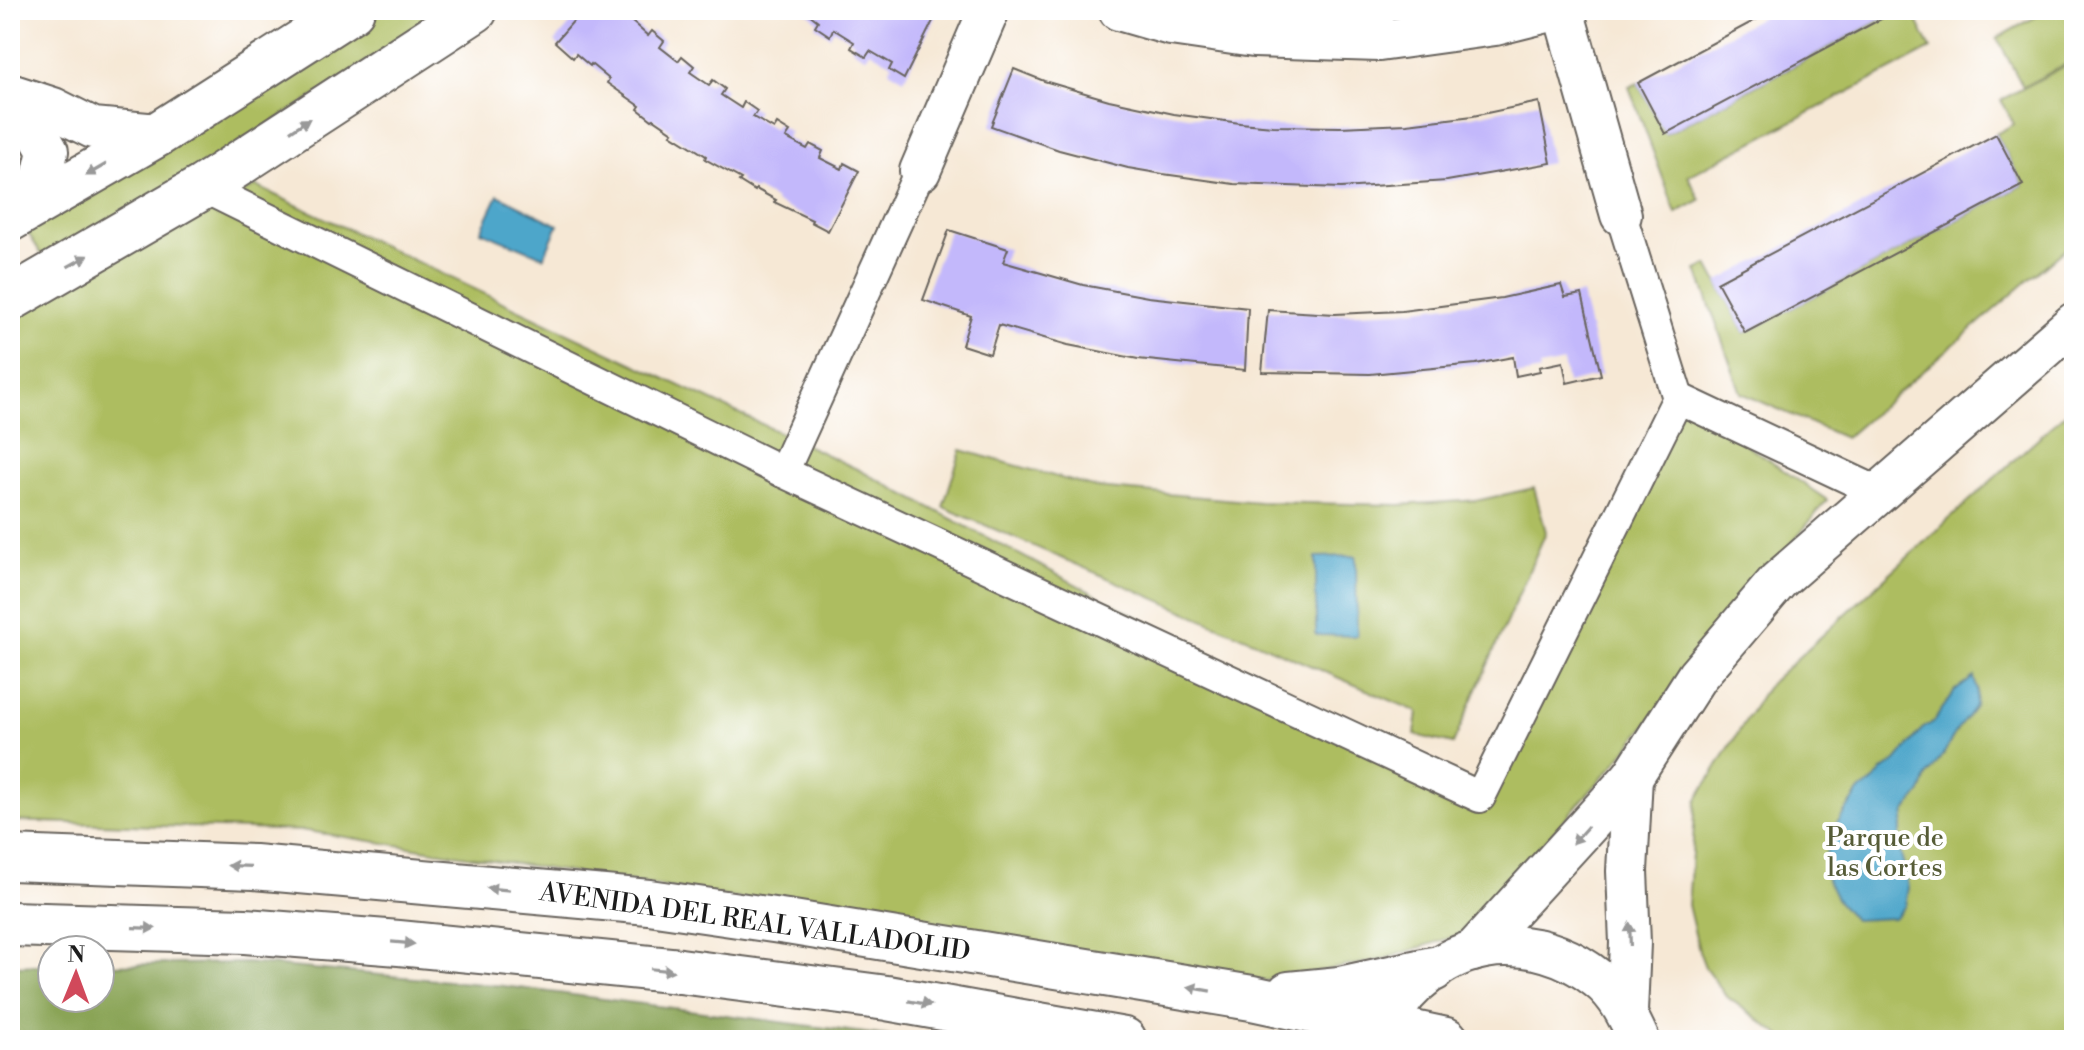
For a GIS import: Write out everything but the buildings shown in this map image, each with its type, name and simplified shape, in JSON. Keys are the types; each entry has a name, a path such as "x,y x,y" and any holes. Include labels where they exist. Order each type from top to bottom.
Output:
{"main road":[{"path":"23,212 158,134 352,10"},
{"path":"10,299 203,187 475,10"},
{"name":"AVENIDA DEL REAL VALLADOLID","path":"10,858 254,867 649,902 1252,998 1383,1033 1446,1040"},
{"path":"10,924 245,931 680,971 887,998 1124,1040"},
{"path":"1252,998 1340,989 1433,969"}],"street":[{"path":"783,472 920,171 989,10"},
{"path":"1119,10 1171,25 1254,37 1378,26 1495,25 1555,10"},
{"path":"203,187 783,472 1480,797 1678,398 1621,215 1563,10"},
{"path":"10,94 53,108 93,128 158,134"},
{"path":"10,94 31,121 48,151 23,212"},
{"path":"1473,951 1632,777 1697,676 1778,581 2074,323"},
{"path":"1678,398 1880,493"},
{"path":"1632,777 1627,871 1633,1026"},
{"path":"1383,1033 1412,986 1433,969 1473,951 1505,946 1538,949 1566,958 1600,980 1633,1026"}],"green space":[{"path":"384,10 443,10 312,98 45,260 28,233"},
{"path":"1898,10 1912,10 1931,49 1688,176 1700,200 1676,213 1629,87 1638,83 1666,134"},
{"path":"2048,10 2074,10 2074,60 2023,87 1997,38"},
{"path":"2074,61 2074,241 1845,438 1741,393 1697,270 1708,265 1745,333 2023,185 1996,134 2014,124 2001,100"},
{"path":"256,186 859,470 1479,797 1678,398 1827,500 1615,764 1459,935 1381,960 1264,981 307,831 10,821 10,314"},
{"name":"Parque de las Cortes","path":"2074,405 2074,1040 1787,1040 1726,996 1705,967 1688,905 1696,801 1767,686"},
{"path":"961,450 1096,488 1259,502 1399,505 1480,500 1534,488 1546,532 1453,744 1415,735 1418,712 943,507"},
{"path":"246,963 504,986 918,1040 10,1040 10,966 36,965 36,1014 116,1014 116,965"}],"water":[{"path":"498,195 558,225 544,257 481,231"},
{"path":"1356,556 1357,636 1316,635 1316,557"},
{"path":"1974,677 1976,705 1905,813 1898,844 1908,888 1905,906 1894,918 1854,920 1836,899 1827,880 1826,854 1834,827 1860,791 1896,761 1922,729 1933,722 1955,691"}]}
